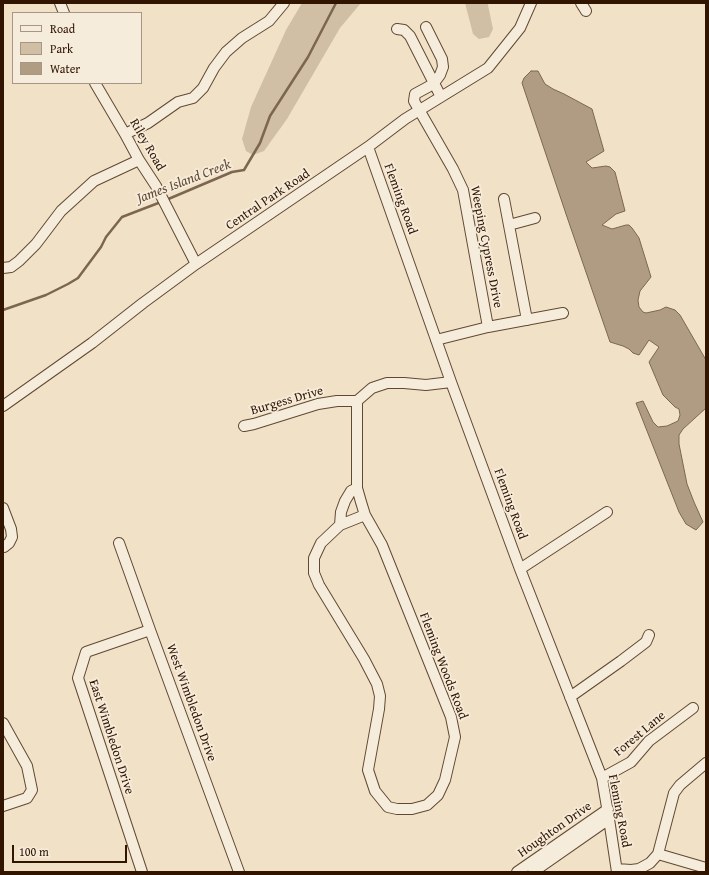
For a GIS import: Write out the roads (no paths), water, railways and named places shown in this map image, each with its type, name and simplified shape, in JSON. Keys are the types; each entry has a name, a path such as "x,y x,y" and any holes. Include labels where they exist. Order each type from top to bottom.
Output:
{"street":[{"path":"125,134 148,123 178,102 193,98 203,88 214,68 226,52 242,38 269,21 284,3"},
{"name":"Central Park Road","path":"3,406 92,343 196,264 368,147 405,119 488,68 520,28 531,3"},
{"path":"419,110 414,101 415,94 434,83 440,75 443,67 442,59 426,27"},
{"path":"397,29 404,30 410,36 441,97"},
{"name":"Riley Road","path":"96,84 139,160 156,186 196,264"},
{"name":"Weeping Cypress Drive","path":"419,110 453,169 463,190 488,327"},
{"name":"Fleming Road","path":"368,147 451,382 520,569 602,778 616,871"},
{"path":"3,268 11,267 19,261 36,244 61,211 94,181 139,160"},
{"path":"504,199 527,320"},
{"path":"509,225 535,218"},
{"path":"436,340 488,327 563,313"},
{"path":"357,401 372,388 387,383 426,385 451,382"},
{"name":"Burgess Drive","path":"244,426 318,404 337,401 357,401"},
{"name":"Fleming Woods Road","path":"357,401 358,488 365,515 382,545 451,717 455,737 445,780 438,795 427,805 412,809 397,809 388,807 375,791 368,770 379,709 380,696 377,684 364,659 319,585 314,573 314,558 321,543 340,525 365,515"},
{"path":"340,525 341,512 345,501 351,491 358,488"},
{"path":"3,508 12,529 12,537 9,543 4,547"},
{"path":"520,569 607,512"},
{"name":"West Wimbledon Drive","path":"119,543 240,872"},
{"name":"East Wimbledon Drive","path":"142,872 78,678 86,652 150,630"},
{"path":"570,698 646,642 648,635"},
{"name":"Forest Lane","path":"602,778 631,762 649,741 693,708"},
{"path":"3,723 27,766 32,790 27,798 3,806"},
{"path":"616,871 639,869 650,863 658,854 674,793 680,784 706,763"},
{"name":"Houghton Drive","path":"517,872 569,841 608,814"},
{"name":"Houghton Drive","path":"533,872 569,841"},
{"path":"658,854 706,868"}],"water":[{"path":"531,71 538,71 545,84 592,109 604,151 586,162 592,168 606,166 610,167 615,172 625,211 616,214 602,225 612,229 626,225 629,225 632,228 639,238 651,277 640,291 638,300 639,307 646,313 666,307 675,310 680,315 706,360 706,408 683,429 679,435 679,444 687,484 703,522 696,530 686,524 679,512 636,403 643,401 653,422 658,427 667,426 678,421 680,415 679,409 663,395 649,362 659,347 649,340 639,355 623,346 610,342 522,83 524,78"}],"waterway":[{"name":"James Island Creek","path":"166,200 232,172 244,170 260,143 270,116 308,57 336,3"},
{"name":"James Island Creek","path":"3,310 46,295 78,278 101,247 106,237 122,217 161,202"}]}
